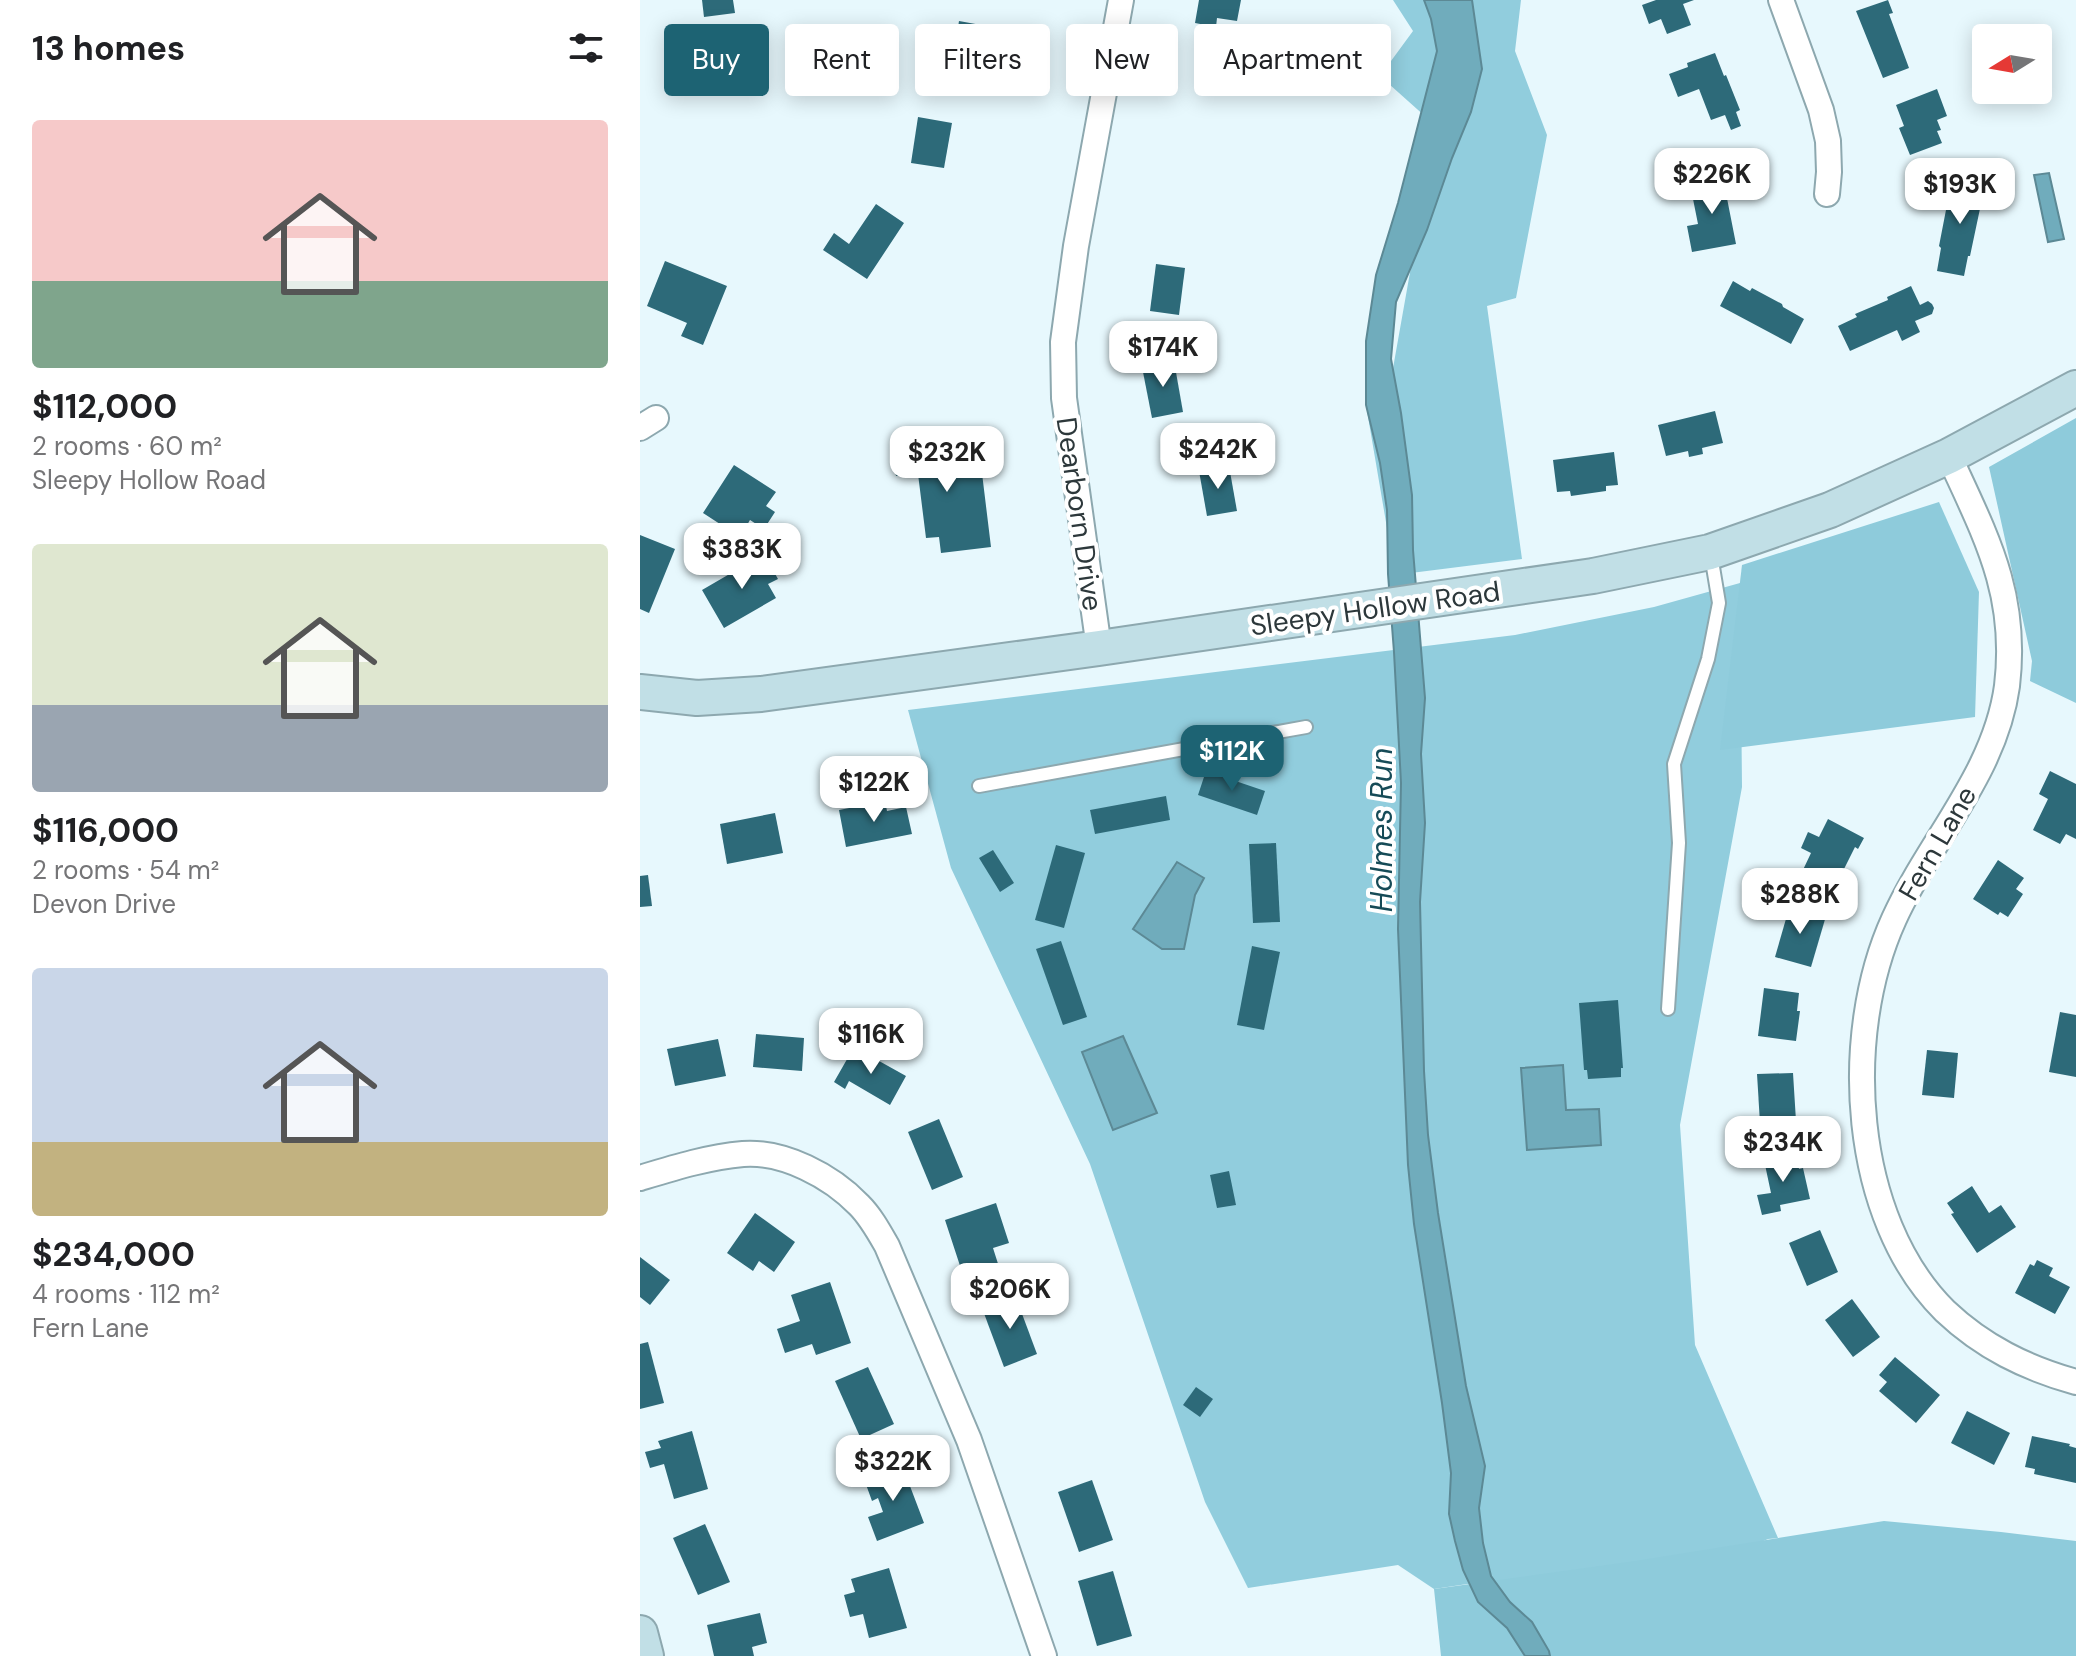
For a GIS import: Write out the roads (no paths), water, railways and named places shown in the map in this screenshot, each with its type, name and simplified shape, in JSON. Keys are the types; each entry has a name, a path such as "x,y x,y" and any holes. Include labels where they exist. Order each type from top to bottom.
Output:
{"main road":[{"name":"Sleepy Hollow Road","path":"640,692 697,698 761,694 1593,576 1710,552 1830,510 1949,456 2076,388"},
{"path":"640,1633 646,1656"}],"street":[{"name":"Dearborn Drive","path":"1099,648 1064,398 1063,342 1076,246 1121,0"},
{"path":"1781,0 1821,110 1828,141 1827,194"},
{"name":"Fern Lane","path":"1949,456 1990,546 2001,580 2008,616 2010,654 2006,689 1999,723 1986,757 1912,881 1893,921 1877,967 1866,1016 1862,1060 1866,1132 1874,1178 1888,1221 1902,1253 1934,1299 1974,1336 2004,1355 2039,1371 2076,1382"},
{"path":"640,1178 686,1164 745,1154 774,1157 811,1171 842,1190 861,1207 887,1246 969,1440 1044,1656"}],"lane":[{"path":"1668,1009 1679,843 1674,764 1708,659 1719,603 1710,552"},
{"path":"979,786 1306,727"}],"water label":[{"name":"Holmes Run","path":"1382,830"}]}
